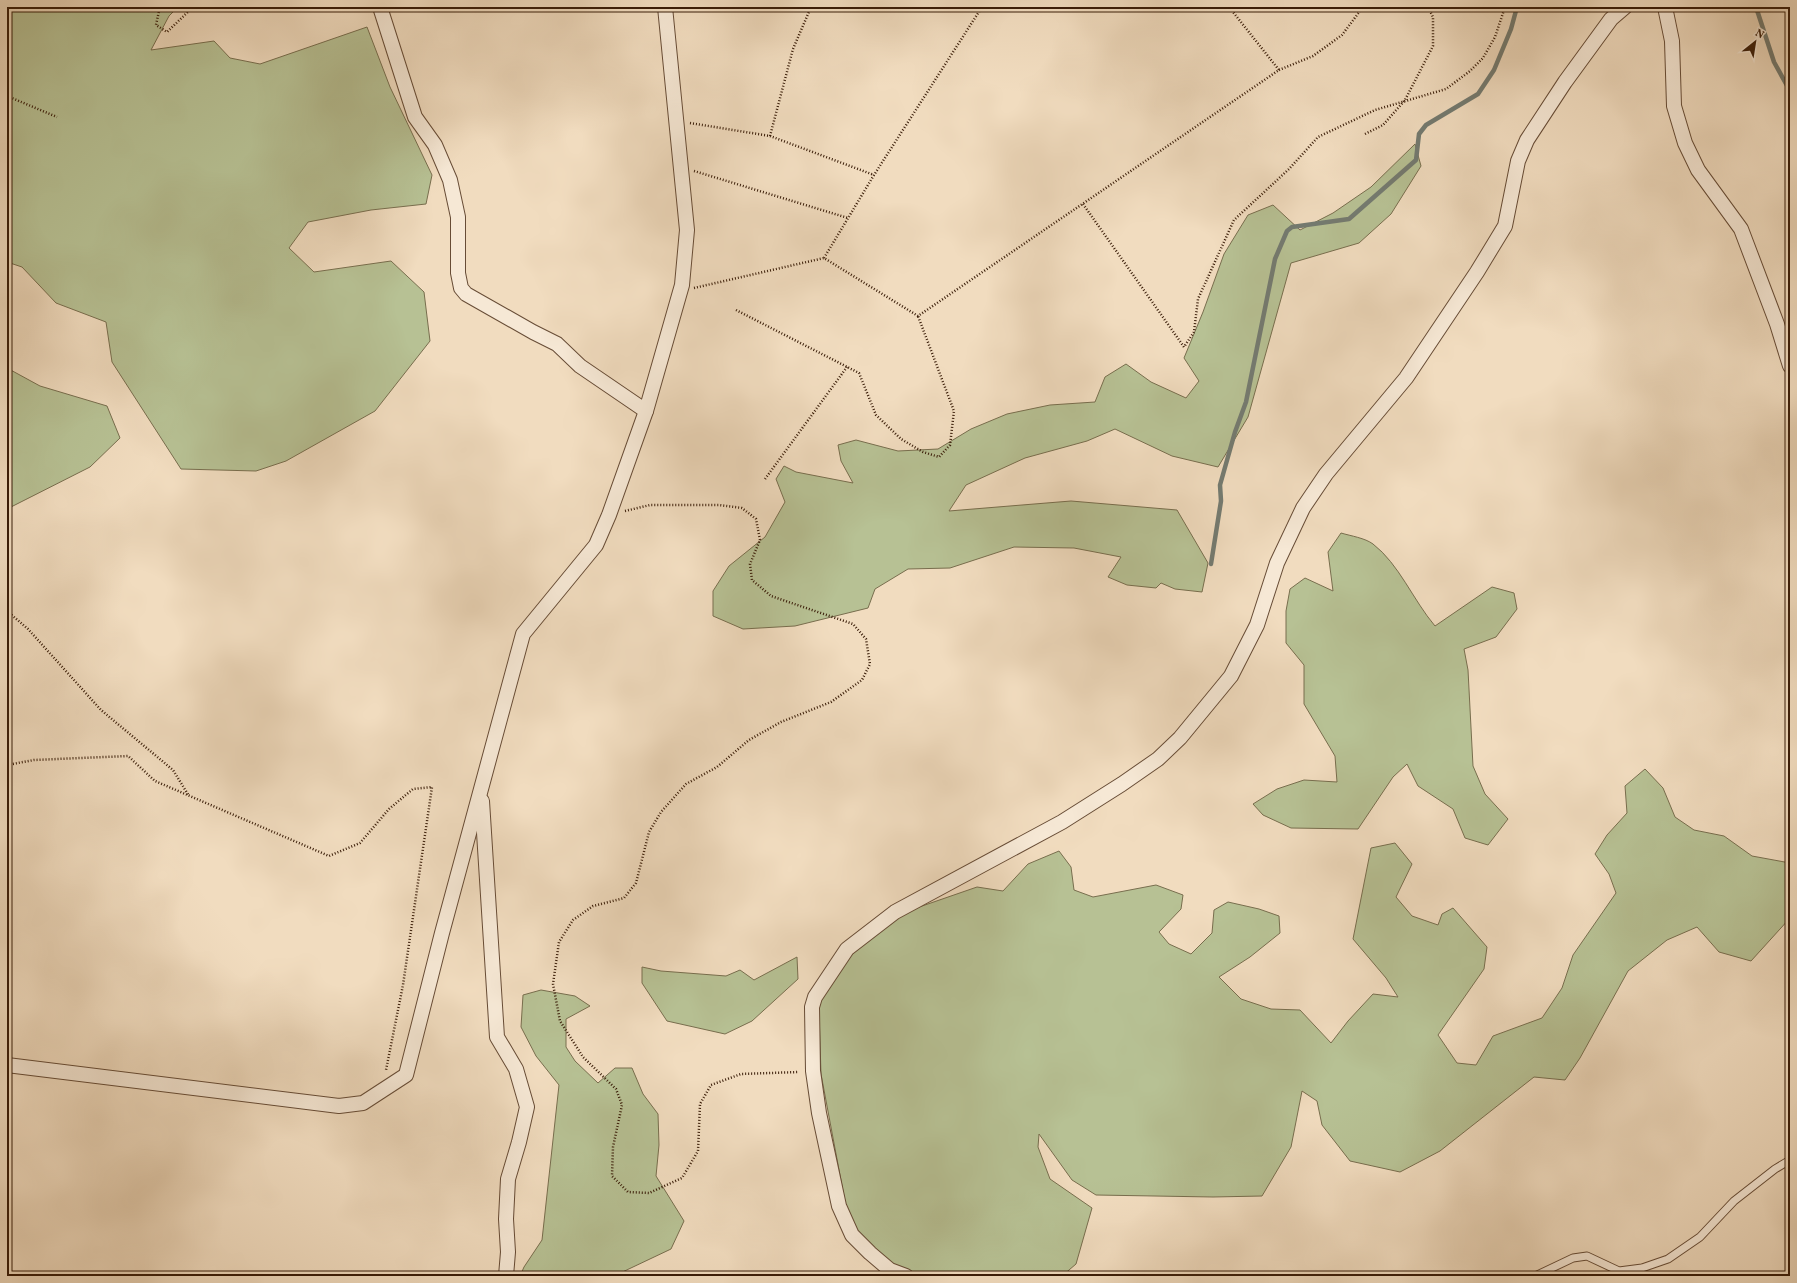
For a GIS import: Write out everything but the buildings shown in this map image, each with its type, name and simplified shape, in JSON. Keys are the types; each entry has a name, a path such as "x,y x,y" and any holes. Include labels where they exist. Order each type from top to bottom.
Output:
{"street":[{"path":"380,7 415,117 435,146 450,180 458,217 458,274 461,288 466,294 532,332 557,344 580,366 646,411"},
{"path":"7,1065 340,1106 363,1103 406,1075 523,634 596,545 609,515 646,411 682,285 687,230 665,7"},
{"path":"906,1276 890,1270 852,1235 839,1206 819,1114 813,1071 812,1007 815,997 847,949 895,912 1062,822 1158,759 1180,738 1230,676 1257,625 1277,563 1303,508 1326,474 1406,378 1477,272 1505,226 1518,161 1527,140 1565,82 1607,26 1625,7"},
{"path":"1665,7 1672,41 1674,106 1685,143 1698,170 1741,229 1777,324 1790,366"},
{"path":"481,788 497,1037 516,1069 527,1107 508,1179 506,1219 508,1252 506,1276"}],"lane":[{"path":"1536,1276 1573,1258 1587,1256 1619,1271 1642,1268 1668,1259 1700,1237 1734,1201 1775,1169 1790,1160"}],"path":[{"path":"7,16 13,7"},
{"path":"156,7 159,11 156,25 167,32 193,7"},
{"path":"770,136 793,49 811,7"},
{"path":"824,258 874,175 982,7"},
{"path":"1229,7 1279,70"},
{"path":"918,316 1279,70 1313,56 1342,35 1363,7"},
{"path":"1365,134 1383,125 1405,100 1434,46 1433,17 1428,7"},
{"path":"1083,204 1184,347 1194,332 1198,299 1234,220 1289,169 1318,137 1375,110 1446,89 1470,71 1483,58 1495,37 1505,7"},
{"path":"7,96 57,117"},
{"path":"677,121 770,136 874,175"},
{"path":"682,169 702,173 848,218"},
{"path":"680,291 824,258 918,316 954,411 950,445 939,457 923,452 901,439 876,415 859,373 736,310"},
{"path":"765,479 847,367"},
{"path":"609,515 650,505 719,506 742,508 756,519 760,540 750,564 752,580 771,596 853,624 866,639 870,664 862,680 831,702 781,722 749,740 717,767 686,784 661,812 649,832 636,883 624,898 593,906 573,920 559,942 553,984 560,1021 583,1057 616,1089 622,1105 613,1146 612,1176 628,1192 650,1193 682,1178 698,1151 700,1104 711,1085 741,1074 813,1071"},
{"path":"7,611 28,630 100,710 173,770 190,796"},
{"path":"7,765 34,760 128,756 155,781 328,856 360,844 389,809 413,789 432,787 403,985 383,1090"}],"green space":[{"path":"7,7 178,7 169,16 151,50 214,41 230,58 260,64 367,27 390,87 432,175 426,204 371,210 308,222 289,248 314,272 391,261 424,292 430,341 375,411 286,461 256,471 181,469 112,362 106,322 56,303 22,267 7,262"},
{"path":"1415,144 1421,166 1391,214 1359,243 1291,263 1248,417 1218,467 1172,456 1115,429 1087,441 1025,458 966,485 949,511 1071,501 1177,510 1208,563 1202,592 1175,589 1161,583 1156,588 1127,585 1108,577 1121,557 1074,548 1014,547 950,568 908,569 875,589 868,608 795,626 743,629 713,616 713,591 729,566 765,537 785,502 776,479 784,466 796,472 853,483 841,461 838,445 856,440 898,451 938,449 971,429 1007,414 1050,405 1095,402 1105,377 1126,364 1151,382 1186,398 1199,381 1184,358 1203,312 1224,254 1248,215 1273,205 1300,230 1333,213 1371,187"},
{"path":"7,368 40,386 107,406 120,438 90,467 7,509"},
{"path":"1341,533 1366,540 1382,552 1391,562 1435,626 1492,587 1514,593 1517,609 1496,637 1464,649 1468,670 1473,766 1485,794 1508,819 1488,845 1465,838 1453,809 1418,786 1407,764 1393,777 1358,829 1291,828 1263,815 1253,804 1277,789 1304,780 1337,782 1335,756 1304,704 1304,665 1286,643 1286,611 1290,589 1305,578 1333,591 1328,552"},
{"path":"1645,769 1663,788 1675,817 1694,830 1724,836 1752,856 1790,863 1790,918 1751,961 1719,952 1697,927 1667,940 1628,971 1580,1058 1565,1080 1534,1077 1440,1151 1400,1172 1350,1161 1322,1125 1317,1101 1302,1091 1291,1147 1262,1196 1213,1197 1096,1195 1072,1180 1039,1134 1038,1147 1050,1179 1092,1208 1076,1264 1062,1276 926,1276 894,1267 860,1236 846,1207 821,1074 820,1001 850,956 899,914 977,887 1003,891 1028,864 1059,851 1071,867 1074,890 1093,897 1156,885 1183,895 1181,909 1159,932 1169,944 1191,954 1212,933 1214,910 1228,902 1259,909 1279,916 1280,933 1250,957 1219,977 1241,999 1271,1009 1300,1010 1331,1043 1348,1021 1373,994 1398,997 1386,978 1353,939 1371,848 1395,843 1412,864 1396,897 1412,916 1438,925 1442,914 1453,908 1487,947 1484,969 1438,1035 1457,1063 1476,1065 1493,1036 1542,1018 1562,988 1573,955 1616,893 1609,874 1595,854 1607,835 1627,813 1625,786"},
{"path":"797,957 798,979 752,1021 725,1034 667,1021 642,983 642,967 661,971 726,976 740,970 754,980"},
{"path":"541,990 575,996 590,1006 566,1019 566,1047 575,1061 598,1083 615,1068 632,1068 643,1094 658,1114 659,1145 656,1176 684,1221 671,1249 614,1276 520,1276 524,1267 542,1240 559,1085 536,1056 521,1027 523,995"}],"waterway":[{"path":"1211,564 1221,501 1220,485 1235,432 1246,402 1275,259 1287,231 1292,227 1349,219 1416,160 1419,134 1426,125 1478,94 1494,70 1511,29 1517,7"},
{"path":"1756,7 1774,62 1790,91"}]}
